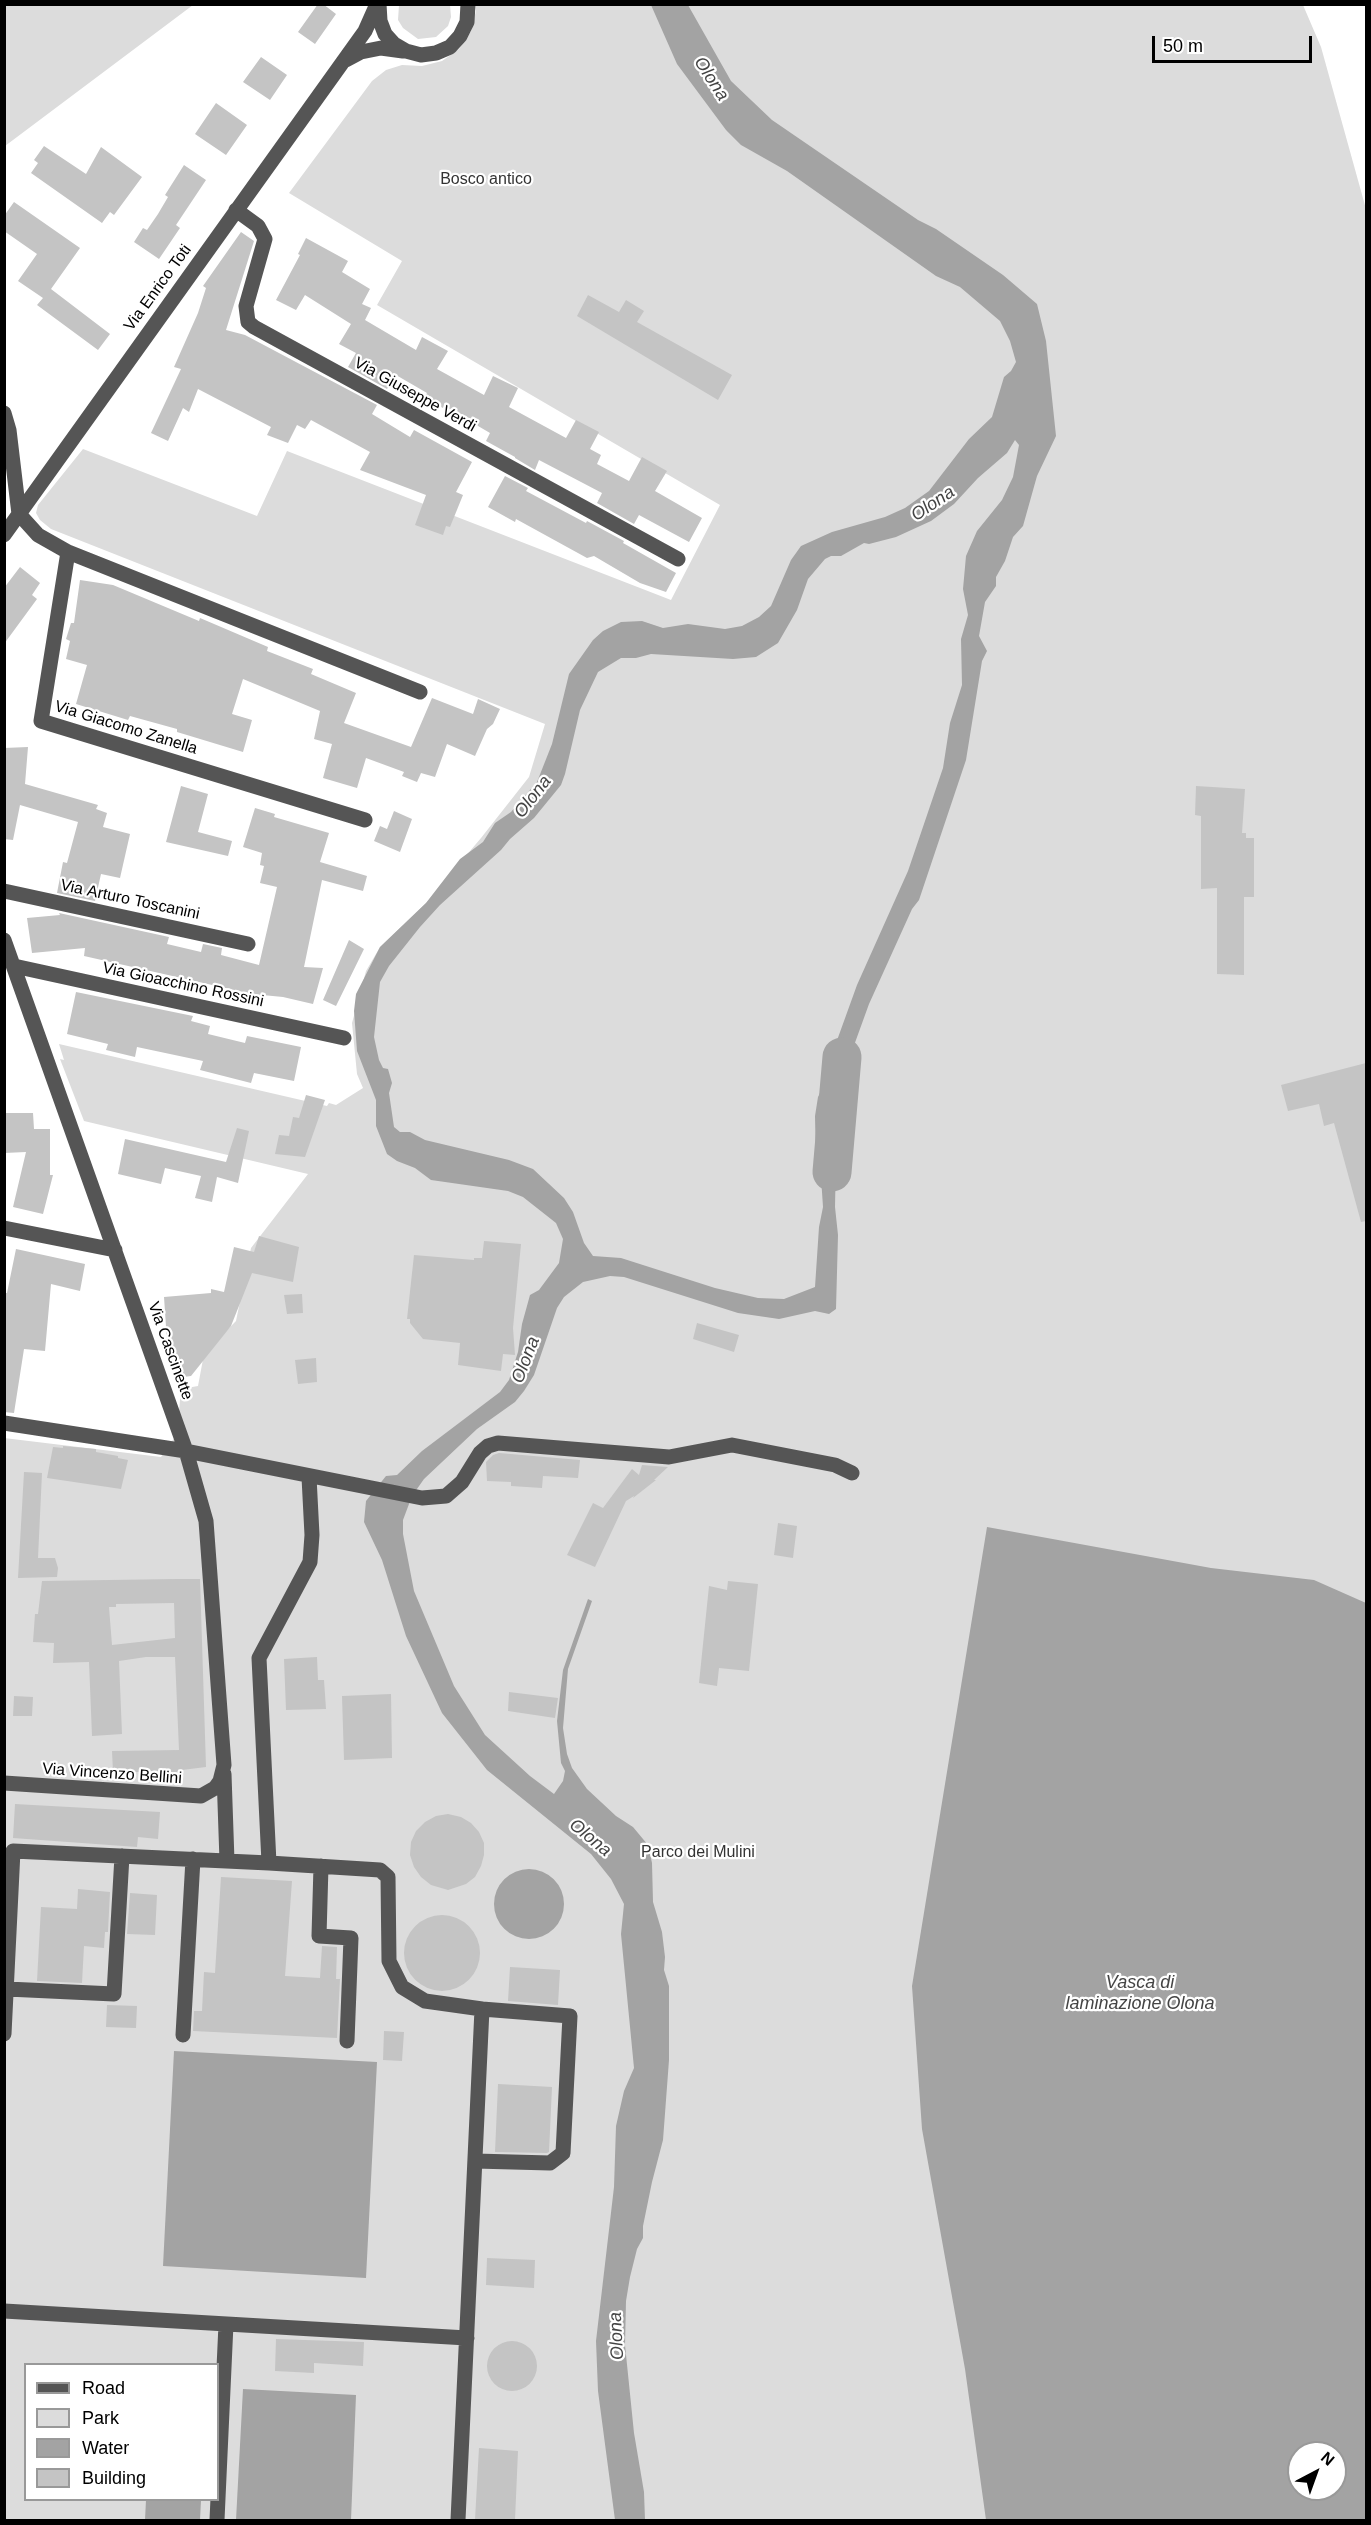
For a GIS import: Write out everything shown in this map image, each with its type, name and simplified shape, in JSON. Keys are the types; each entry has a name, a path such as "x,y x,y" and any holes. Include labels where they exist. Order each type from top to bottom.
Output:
{"street":[{"name":"Via Enrico Toti","path":"378,4 380,21 385,34 394,44 406,51"},
{"name":"Via Enrico Toti","path":"4,535 365,31 378,4"},
{"name":"Via Enrico Toti","path":"341,64 361,52 381,48 421,55 436,53 450,47 460,36 467,22 468,4"},
{"name":"Via Giuseppe Verdi","path":"236,210 258,226 265,239 246,306 248,322 254,327 678,559"},
{"path":"4,413 9,430 19,514 38,535 68,552 420,692"},
{"name":"Via Giacomo Zanella","path":"68,552 41,721 365,820"},
{"name":"Via Arturo Toscanini","path":"4,891 248,944"},
{"name":"Via Cascinette","path":"4,940 186,1451 206,1521 224,1765 220,1781 215,1788"},
{"name":"Via Gioacchino Rossini","path":"14,966 344,1038"},
{"path":"4,1228 115,1250"},
{"path":"4,1423 186,1451 422,1498 446,1496 462,1482 480,1453 488,1446 498,1443 669,1457 732,1445 835,1466 852,1473"},
{"path":"269,1863 259,1658 310,1562 312,1535 309,1476"},
{"path":"224,1765 227,1861"},
{"name":"Via Vincenzo Bellini","path":"4,1784 192,1797 209,1794 215,1788"},
{"path":"4,2034 13,1851 380,1870 388,1877 389,1961 402,1987 425,2001 482,2009 570,2016 563,2153 550,2163 475,2161"},
{"path":"6,1989 114,1994 122,1856"},
{"path":"183,2035 193,1859"},
{"path":"321,1866 319,1936 351,1938 347,2041"},
{"path":"459,2520 482,2009"},
{"path":"4,2311 467,2338"},
{"path":"219,2476 226,2324"},
{"path":"217,2520 218,2501"}],"green space":[{"path":"5,4 193,4 193,5 5,146"},
{"path":"399,5 450,5 451,17 448,26 436,37 418,39 403,28 398,20"},
{"name":"Parco dei Mulini","path":"475,5 1303,5 1321,47 1366,209 1366,2520 5,2520 4,1438 161,1457 177,1434 181,1389 198,1386 204,1354 236,1321 251,1248 308,1174 84,1121 60,1059 64,1060 59,1044 327,1106 329,1103 336,1105 363,1088 357,1074 352,1023 366,971 380,947 426,903 529,777 545,724 51,529 40,520 36,513 38,505 83,449 257,516 287,451 671,600 720,505 377,305 402,261 289,193 372,81 386,70 402,65 422,66 442,61 459,49 471,31 476,11"}],"water":[{"path":"651,5 688,5 731,81 772,120 1003,275 1037,304 1046,341 1056,436 1037,476 1023,526 1013,537 1005,561 996,577 996,586 985,602 979,636 987,651 982,661 966,760 919,900 912,909 869,1004 848,1062 837,1107 836,1309 829,1314 815,1311 779,1319 738,1313 624,1277 610,1276 583,1282 564,1297 557,1308 534,1375 524,1391 515,1402 477,1429 424,1479 412,1496 403,1520 403,1534 414,1591 454,1686 485,1735 530,1776 554,1794 563,1781 565,1771 561,1763 557,1721 563,1670 588,1599 592,1601 568,1669 563,1728 567,1754 572,1768 587,1789 616,1816 633,1827 648,1845 652,1863 653,1902 662,1932 664,1970 669,1986 669,2060 663,2140 643,2226 643,2238 637,2249 630,2277 626,2301 625,2345 634,2433 644,2492 645,2520 615,2520 598,2391 596,2341 614,2187 616,2126 624,2091 634,2068 621,1934 624,1904 611,1879 591,1854 487,1770 442,1713 406,1636 382,1560 364,1522 366,1501 386,1476 397,1475 422,1451 500,1392 509,1380 518,1352 522,1324 530,1295 539,1290 559,1263 563,1239 556,1223 523,1197 508,1191 431,1180 415,1168 387,1154 376,1126 376,1100 357,1051 354,1011 356,994 380,947 426,903 460,859 483,842 495,823 511,812 537,782 552,744 569,674 593,640 603,631 621,622 642,621 663,628 688,624 725,629 742,626 759,617 771,606 791,560 801,546 832,532 885,517 905,508 929,491 969,439 992,417 1004,377 1016,362 1010,341 1000,321 960,287 936,276 787,171 741,145 726,130 677,64","holes":["1015,440 1019,445 1013,477 1002,500 977,531 966,556 963,589 968,615 961,639 962,685 950,723 943,768 908,871 857,985 831,1057 825,1083 818,1097 815,1116 816,1167 821,1177 823,1207 819,1227 815,1287 784,1299 758,1298 715,1288 621,1258 593,1256 584,1243 573,1212 564,1198 533,1169 509,1160 425,1140 410,1132 400,1132 394,1127 389,1093 392,1083 388,1069 383,1068 379,1060 374,1037 380,982 389,966 440,905 534,818 561,785 580,710 598,672 621,658 636,658 651,654 733,659 756,657 778,643 797,610 808,579 825,559 831,556 841,556 864,543 869,544 896,537 931,521 954,504 978,478 1007,453"]},
{"name":"Vasca di laminazione Olona","path":"987,1527 1211,1568 1314,1580 1366,1603 1366,2520 986,2520 965,2369 922,2129 912,1986"},
{"path":"529,1869 542,1872 554,1879 561,1891 564,1904 561,1917 554,1929 542,1936 529,1939 516,1936 504,1929 497,1917 494,1904 497,1891 504,1879 516,1872"},
{"path":"174,2051 377,2062 366,2278 163,2266"},
{"path":"243,2389 356,2395 351,2520 236,2520"},
{"path":"146,2501 201,2501 200,2520 145,2520"}],"building":[{"path":"318,4 323,4 336,14 315,44 298,32"},
{"path":"261,57 287,75 270,100 243,82"},
{"path":"216,103 247,125 226,155 195,134"},
{"path":"44,146 86,174 101,147 142,177 114,215 110,212 102,223 31,173 38,163 34,160"},
{"path":"184,165 206,180 176,225 180,228 159,259 134,242 143,228 147,230 158,214 168,197 165,195"},
{"path":"14,202 80,248 51,289 110,334 98,350 37,305 43,298 18,281 37,254 4,231 4,216"},
{"path":"241,232 254,241 226,330 245,335 377,405 372,414 410,437 414,430 472,462 456,492 463,495 450,527 446,526 443,535 415,525 426,495 360,470 370,452 311,420 305,429 297,425 288,443 267,435 271,427 198,389 189,412 183,408 168,441 151,433 181,369 174,367 198,313 206,288 203,286"},
{"path":"306,238 348,261 342,272 370,289 362,304 371,308 365,320 416,350 422,337 448,351 437,369 484,395 493,376 518,388 509,407 566,438 576,420 599,432 590,449 601,455 597,464 629,481 642,457 667,471 655,491 702,518 689,542 639,515 634,524 597,503 602,493 539,460 535,470 486,441 490,433 444,406 443,408 424,398 427,393 396,375 387,389 348,367 356,353 339,344 351,324 305,295 296,310 276,300 300,255 298,254"},
{"path":"588,295 619,312 626,300 644,311 637,322 732,375 718,400 577,316"},
{"path":"505,476 528,488 526,491 624,541 623,543 676,573 666,592 640,583 594,556 587,558 516,519 515,522 488,507"},
{"path":"20,567 40,583 32,595 37,599 4,644 4,588"},
{"path":"80,580 113,585 199,621 200,618 268,647 267,651 313,669 311,674 356,693 344,723 411,747 432,698 473,714 478,699 500,709 493,724 487,729 475,756 447,744 435,777 421,773 417,782 402,776 404,772 366,758 357,788 323,778 332,744 314,739 320,711 243,679 232,714 252,720 243,752 177,732 177,729 130,716 128,720 76,704 87,665 66,659 70,641 66,639 71,623 74,623"},
{"path":"28,747 25,784 98,805 96,809 107,813 103,827 130,834 120,878 101,874 95,901 57,893 63,862 67,863 78,822 20,805 13,840 4,839 4,748"},
{"path":"181,786 208,794 198,832 232,841 228,856 166,842"},
{"path":"1196,786 1245,789 1242,833 1246,833 1246,838 1254,838 1254,897 1244,897 1244,975 1217,974 1217,888 1201,889 1201,816 1195,815"},
{"path":"255,808 275,814 274,817 329,833 320,862 367,876 363,891 322,880 304,967 323,968 313,1004 283,997 252,994 84,956 85,948 32,953 27,918 60,915 59,913 169,937 167,944 201,952 203,944 222,948 221,955 259,965 277,887 260,883 264,866 260,865 262,853 243,847"},
{"path":"394,811 412,819 400,852 374,841 380,826 387,829"},
{"path":"349,940 364,949 336,1006 323,1000"},
{"path":"76,992 193,1016 191,1021 210,1026 208,1034 245,1043 247,1036 301,1047 294,1081 254,1073 251,1083 200,1070 203,1061 137,1047 135,1057 106,1050 108,1044 67,1034"},
{"path":"1366,1063 1366,1221 1361,1222 1334,1123 1324,1126 1319,1104 1288,1111 1281,1085"},
{"path":"306,1095 325,1100 305,1157 275,1154 279,1135 289,1136 293,1117 299,1118"},
{"path":"4,1113 33,1113 34,1129 50,1129 50,1175 53,1175 43,1214 13,1207 26,1152 4,1153"},
{"path":"237,1128 249,1131 238,1183 217,1177 212,1202 195,1198 201,1176 165,1168 161,1184 118,1174 125,1139 226,1162"},
{"path":"259,1236 299,1247 293,1282 252,1273 231,1326 191,1376 176,1378 168,1356 164,1297 211,1293 211,1289 224,1292 234,1247 254,1252"},
{"path":"484,1241 521,1244 513,1328 515,1355 503,1354 501,1371 458,1365 460,1343 423,1339 410,1323 410,1319 407,1319 414,1255 474,1260 474,1258 482,1258"},
{"path":"16,1249 85,1264 80,1291 51,1284 45,1351 24,1349 14,1413 4,1412 4,1293 7,1293"},
{"path":"302,1294 303,1313 287,1314 284,1295"},
{"path":"697,1323 739,1335 734,1352 693,1339"},
{"path":"316,1358 317,1382 298,1384 295,1360"},
{"path":"63,1446 96,1449 96,1452 128,1460 121,1489 47,1478 53,1447 63,1448"},
{"path":"499,1453 580,1460 578,1478 543,1476 542,1488 511,1486 511,1482 487,1481 486,1462"},
{"path":"642,1465 668,1467 654,1480 656,1480 626,1501 595,1567 567,1555 593,1503 603,1508 632,1469 639,1475"},
{"path":"24,1472 42,1473 38,1558 55,1558 58,1568 57,1577 18,1578"},
{"path":"778,1523 797,1526 793,1558 774,1555"},
{"path":"200,1579 206,1767 182,1770 182,1772 113,1772 112,1751 179,1750 175,1657 146,1657 119,1661 122,1734 92,1736 89,1662 53,1663 54,1643 33,1642 35,1614 38,1614 42,1581","holes":["174,1603 175,1638 112,1645 109,1607 116,1607 116,1604"]},
{"path":"728,1581 758,1584 749,1671 719,1668 717,1686 699,1683 709,1586 727,1590"},
{"path":"317,1657 318,1680 324,1680 326,1709 286,1710 284,1659"},
{"path":"509,1692 558,1698 555,1718 508,1711"},
{"path":"391,1694 392,1758 344,1760 342,1696"},
{"path":"14,1696 33,1697 32,1716 13,1716"},
{"path":"15,1804 160,1812 158,1839 138,1837 137,1847 13,1838"},
{"path":"448,1814 461,1817 479,1832 484,1843 484,1855 475,1877 466,1884 448,1890 431,1885 421,1877 410,1855 411,1842 416,1831 436,1816"},
{"path":"221,1877 292,1881 285,1976 320,1978 322,1946 337,1947 336,1979 340,1979 337,2038 193,2031 194,2011 202,2011 204,1972 215,1973"},
{"path":"78,1889 110,1892 108,1932 105,1932 104,1948 84,1946 82,1983 37,1981 41,1907 77,1909"},
{"path":"130,1893 157,1895 155,1935 127,1934"},
{"path":"442,1915 456,1918 469,1926 477,1939 480,1953 477,1967 469,1980 456,1988 442,1991 428,1988 415,1980 407,1967 404,1953 407,1939 415,1926 428,1918"},
{"path":"510,1967 560,1970 558,2005 508,2001"},
{"path":"107,2005 137,2006 136,2028 106,2027"},
{"path":"384,2031 404,2032 402,2061 383,2060"},
{"path":"498,2084 552,2087 549,2152 495,2152"},
{"path":"487,2258 535,2260 534,2288 486,2285"},
{"path":"276,2339 364,2342 363,2366 314,2363 314,2373 275,2371"},
{"path":"512,2341 530,2348 537,2366 530,2384 512,2391 494,2384 487,2366 494,2348"},
{"path":"479,2448 518,2451 515,2520 475,2520"}],"waterway":[{"name":"Olona","path":"832,1172 842,1057"}],"park label":[{"name":"Bosco antico","path":"486,180"}]}
